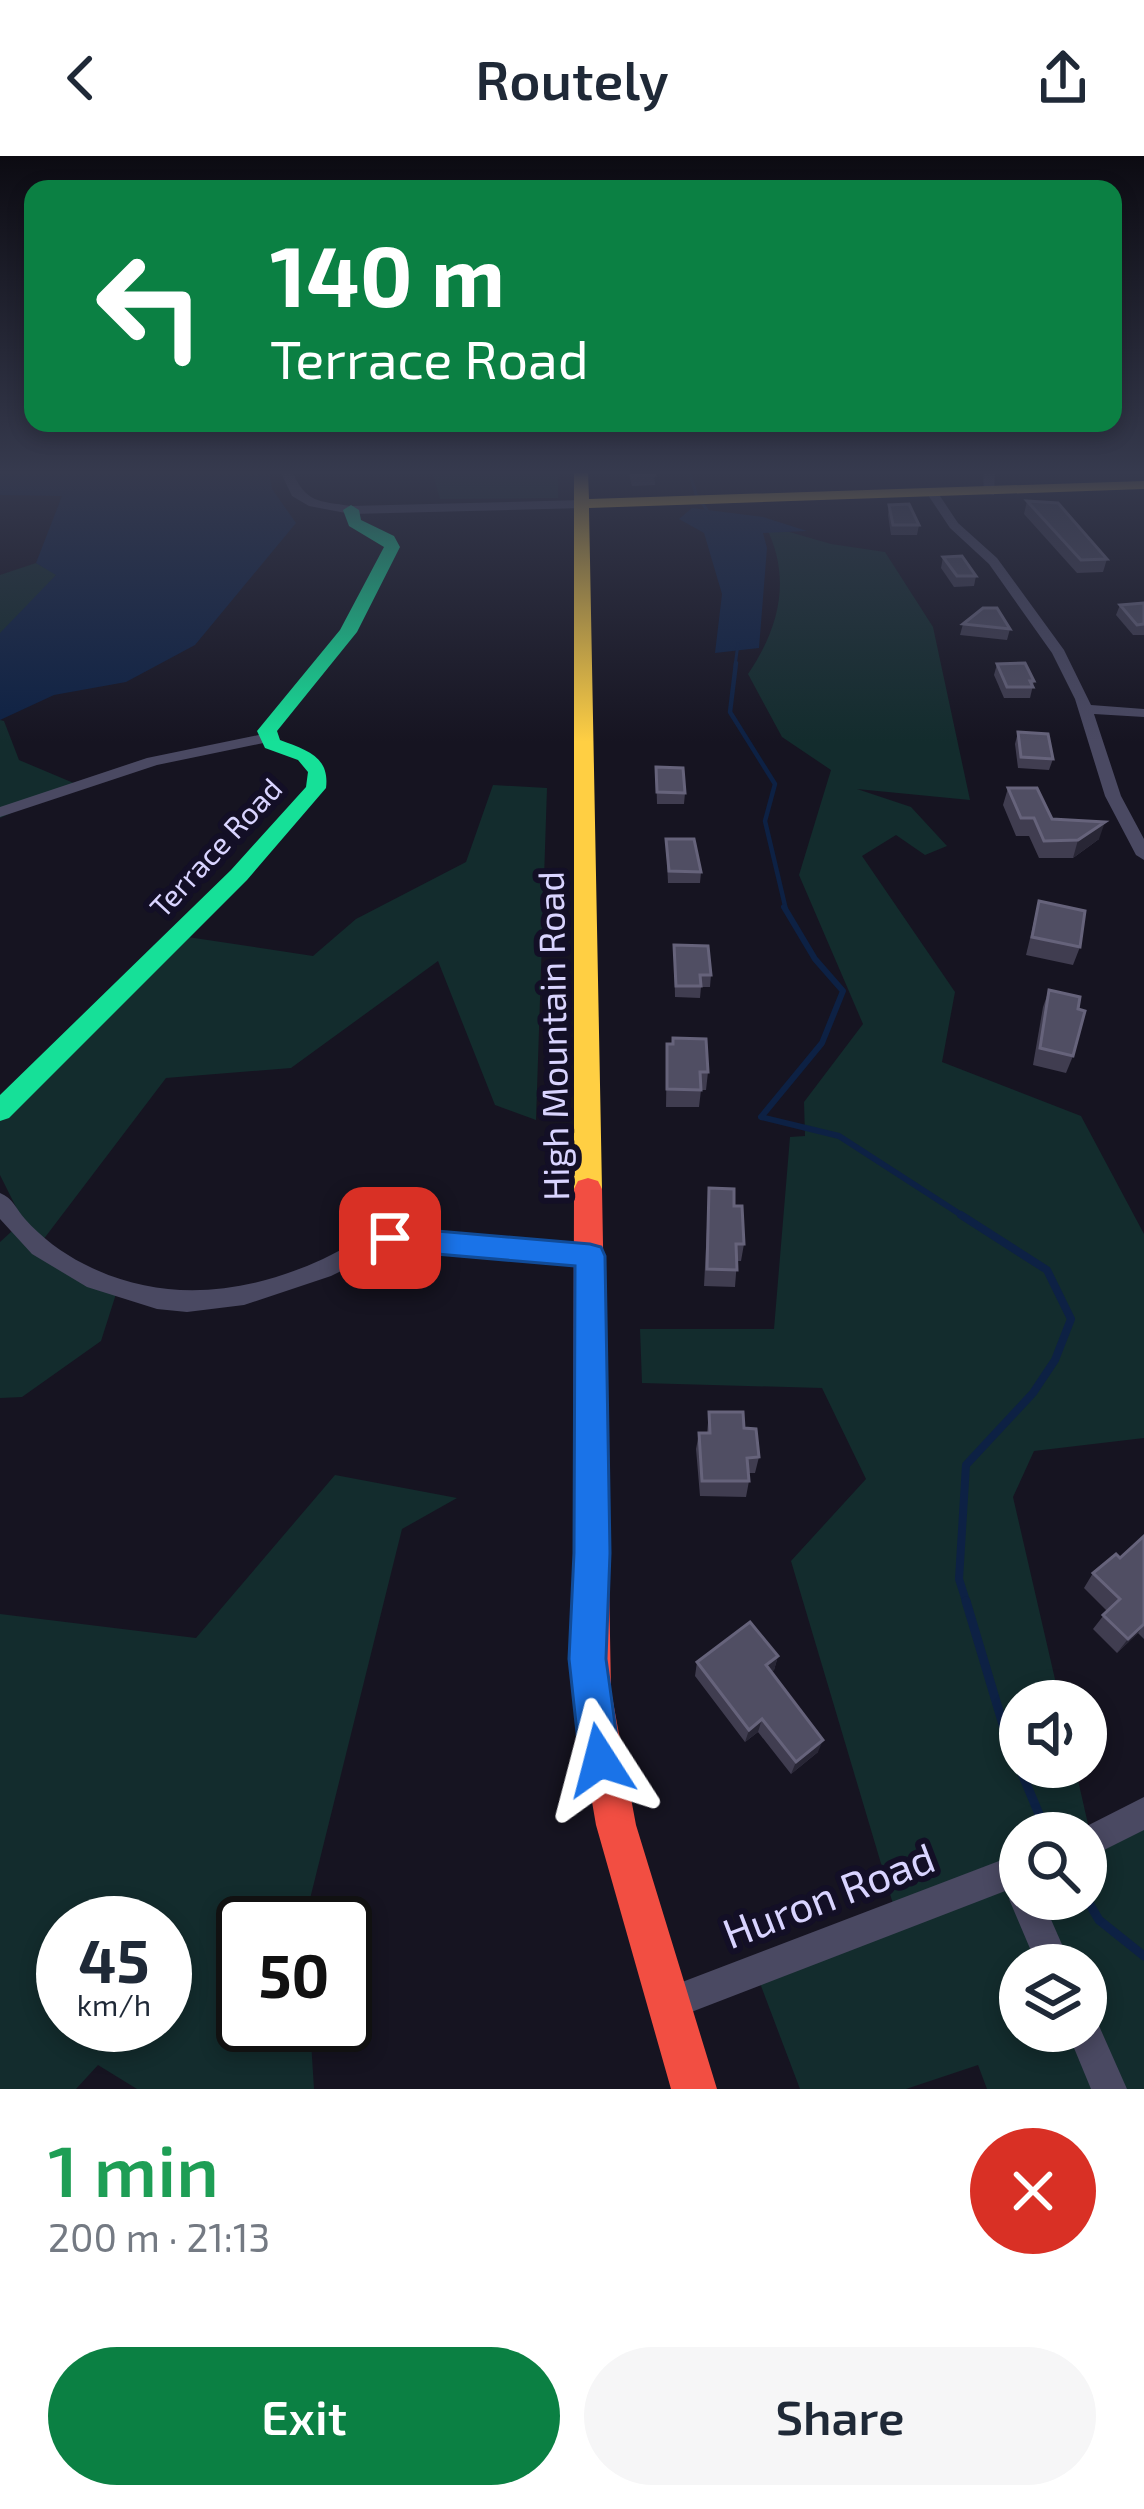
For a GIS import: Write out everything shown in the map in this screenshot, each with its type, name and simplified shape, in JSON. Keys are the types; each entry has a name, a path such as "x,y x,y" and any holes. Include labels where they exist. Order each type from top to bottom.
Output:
{"street":[{"name":"Terrace Road","path":"0,1111 239,875 316,788 319,771 314,763 268,738 271,724 364,608 385,561"},
{"name":"High Mountain Road","path":"584,561 592,1553 587,1659 608,1800 694,2089"},
{"path":"993,561 1059,653 1086,709 1112,796 1144,855"},
{"path":"1086,709 1144,713"},
{"path":"0,812 153,761 268,738"},
{"path":"0,1202 23,1232 75,1270 143,1295 183,1301 241,1296 327,1268 375,1241 390,1238 590,1256"},
{"path":"1107,1832 1144,1813"},
{"name":"Huron Road","path":"668,2004 999,1889"},
{"path":"1093,2052 1109,2089"}],"green space":[{"path":"777,561 891,561 933,627 970,800 857,789 911,807 947,846 925,855 896,835 862,856 955,992 942,1062 1081,1116 1144,1234 1144,1438 1034,1451 1013,1497 1055,1680 999,1680 999,1788 1080,1788 1085,1812 999,1812 999,1920 1107,1920 1107,1844 1144,1809 1144,2089 987,2089 978,2065 906,2089 800,2089 758,1978 899,1924 791,1561 866,1479 822,1388 642,1383 640,1329 774,1329 790,1137 805,1136 804,1102 863,1024 799,875 831,770 782,737 748,674 775,620"},
{"path":"36,563 57,574 0,639 0,575"},
{"path":"0,720 19,760 76,784 0,818"},
{"path":"493,785 547,788 536,1120 495,1105 438,961 291,1068 166,1078 43,1240 116,1294 101,1341 22,1397 0,1398 0,1242 23,1221 0,1175 0,1121 181,936 313,956 356,919 466,862"},
{"path":"335,1475 457,1498 402,1529 311,1896 216,1896 216,2052 312,2052 314,2089 137,2089 98,2065 76,2089 0,2089 0,1614 196,1638"}],"water":[{"path":"264,561 195,645 126,682 54,695 0,720 0,633 56,575 36,563"},
{"path":"712,561 766,561 759,648 715,653 722,594"}],"building":[{"path":"946,561 966,561 976,576 957,576"},
{"path":"1144,603 1144,624 1137,625 1120,605"},
{"path":"983,608 997,608 1010,629 963,624"},
{"path":"1025,663 1033,687 1007,687 997,664"},
{"path":"1018,732 1048,734 1053,759 1021,757"},
{"path":"656,767 683,768 685,793 657,792"},
{"path":"1008,788 1037,788 1052,819 1105,822 1078,840 1044,841 1034,818 1021,818"},
{"path":"666,839 694,839 701,872 669,871"},
{"path":"1039,901 1085,911 1080,947 1032,937"},
{"path":"674,945 708,946 711,975 700,975 701,986 676,986"},
{"path":"1049,990 1080,997 1078,1009 1085,1011 1073,1056 1040,1048"},
{"path":"673,1038 706,1039 708,1072 700,1072 701,1090 667,1089 667,1044 673,1044"},
{"path":"709,1188 734,1189 734,1206 742,1206 744,1244 736,1244 737,1270 707,1269"},
{"path":"709,1412 743,1412 744,1428 756,1429 759,1457 747,1458 749,1481 702,1481 699,1433 710,1433"},
{"path":"1144,1536 1144,1624 1128,1639 1103,1615 1120,1599 1093,1573 1116,1554 1120,1558"},
{"path":"750,1622 778,1656 766,1665 823,1740 796,1762 762,1719 749,1730 697,1662"}],"waterway":[{"path":"735,666 738,644"},
{"path":"736,663 730,712 775,784 765,821 786,910"},
{"path":"784,907 815,959 843,991 822,1043 761,1117 839,1136 966,1218"},
{"path":"961,1215 1047,1270 1071,1319 1055,1360 1033,1393 966,1465 959,1579 967,1604"},
{"path":"966,1601 1007,1738 1038,1812"},
{"path":"1099,1920 1144,1956"}],"traffic: fast":[{"path":"0,1111 239,875 316,788 318,771 305,756 272,744 267,731 348,632 385,561"}],"traffic: slow":[{"path":"582,561 588,1189"}],"traffic: jam":[{"path":"588,1189 592,1691 616,1825 694,2089"}],"route":[{"path":"390,1238 590,1256 592,1553 587,1659 600,1760"}]}
